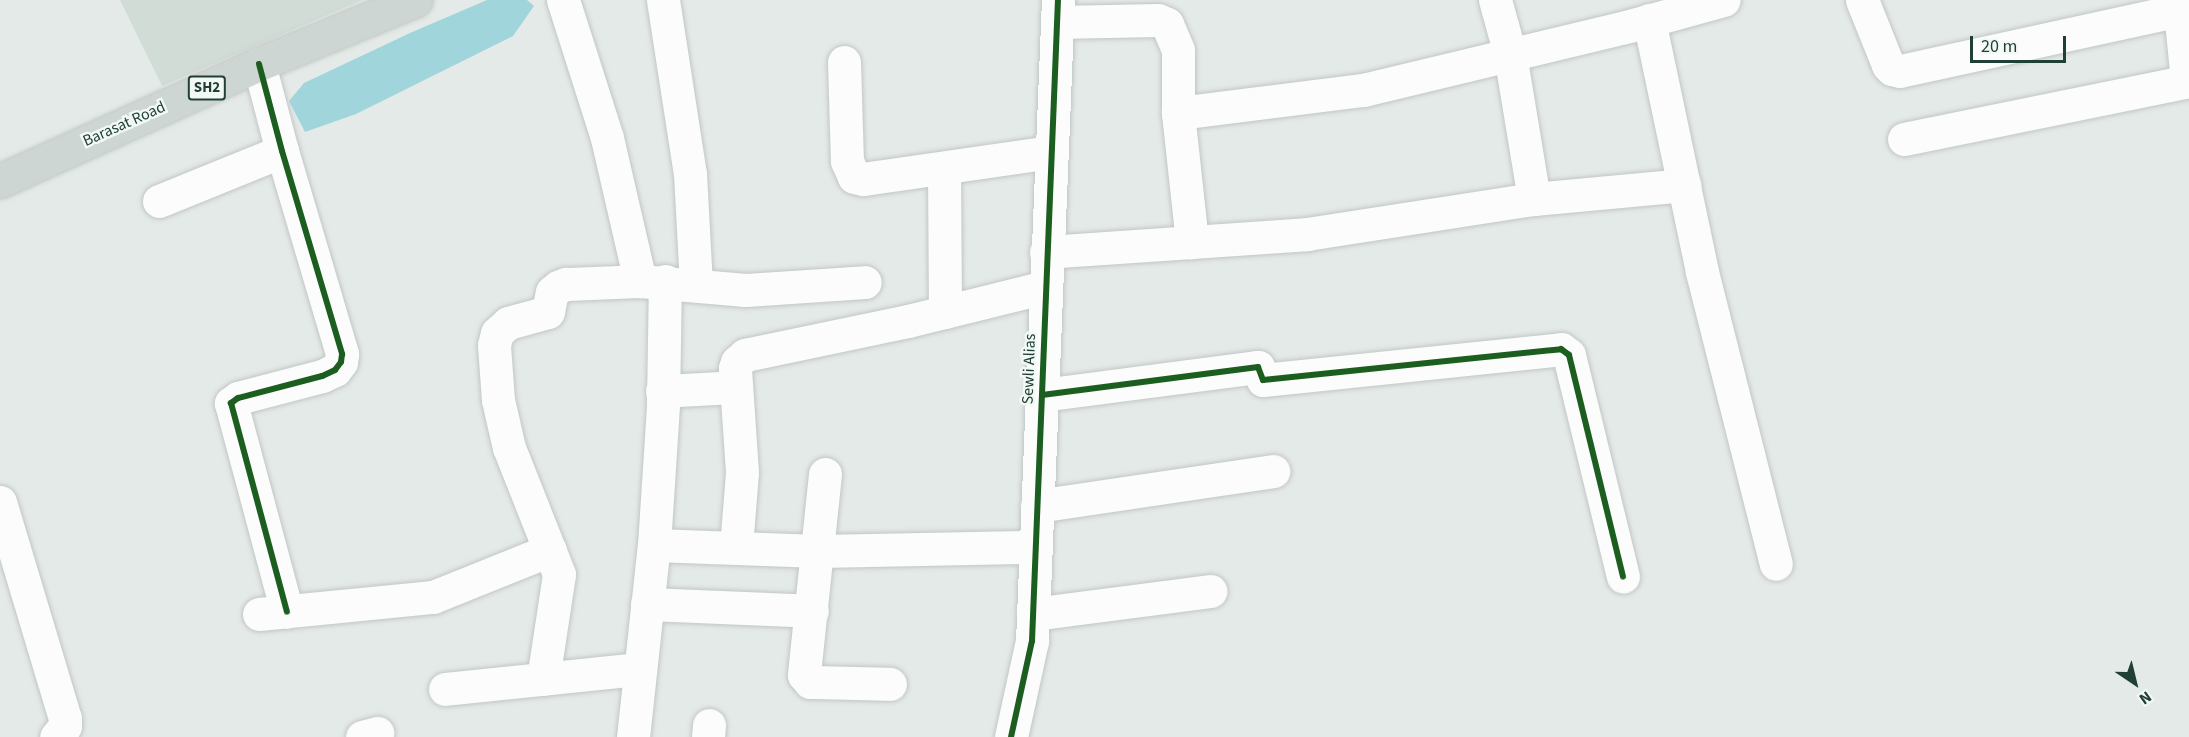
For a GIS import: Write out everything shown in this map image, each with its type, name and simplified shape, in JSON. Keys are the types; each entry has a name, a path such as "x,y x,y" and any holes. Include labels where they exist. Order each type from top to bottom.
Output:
{"main road":[{"name":"Barasat Road","path":"0,181 260,64 415,0"}],"street":[{"path":"563,0 608,138 667,282"},
{"path":"633,737 654,544 667,282 690,174 663,0"},
{"path":"1495,0 1510,54 1534,199"},
{"path":"1178,113 1363,90 1510,54 1636,15 1724,0"},
{"path":"1862,0 1888,65 1900,71 2179,5 2188,81 1904,139"},
{"path":"1058,11 1158,20 1167,24 1178,50 1178,113 1192,242"},
{"name":"Sewli Alias","path":"1011,737 1032,641 1046,252 1058,11"},
{"path":"1636,15 1684,185 1702,272 1776,564"},
{"path":"844,62 847,161 854,177 862,179 1051,152"},
{"path":"260,64 282,151 342,354 341,362 335,369 322,376 238,398 231,403 273,613 433,597 550,550"},
{"path":"159,201 282,151"},
{"path":"944,168 945,312"},
{"path":"1046,252 1307,234 1534,199 1684,185"},
{"path":"543,678 559,574 508,448 498,400 494,345 497,333 508,322 548,312 552,292 566,284 667,282 746,290 865,282"},
{"path":"736,547 742,472 735,368 745,356 945,312 1045,287"},
{"path":"1042,395 1258,368 1263,380 1561,349 1569,355 1623,577"},
{"path":"662,391 736,387"},
{"path":"1037,506 1273,471"},
{"path":"825,474 806,679 810,682 890,684"},
{"path":"0,502 65,718 65,726 56,737"},
{"path":"654,544 819,552 1035,547"},
{"path":"1033,614 1211,591"},
{"path":"647,604 812,611"},
{"path":"445,689 640,669"}],"shaded area":[{"path":"120,0 362,0 162,86"}],"water":[{"path":"487,0 527,0 534,6 513,36 356,114 305,132 289,101 304,83"}],"cycle path":[{"path":"1011,737 1032,641 1058,0"},
{"path":"259,64 282,151 342,354 341,362 335,370 322,376 238,398 231,403 287,612"},
{"path":"1042,395 1258,367 1263,380 1561,349 1569,355 1623,577"}]}
